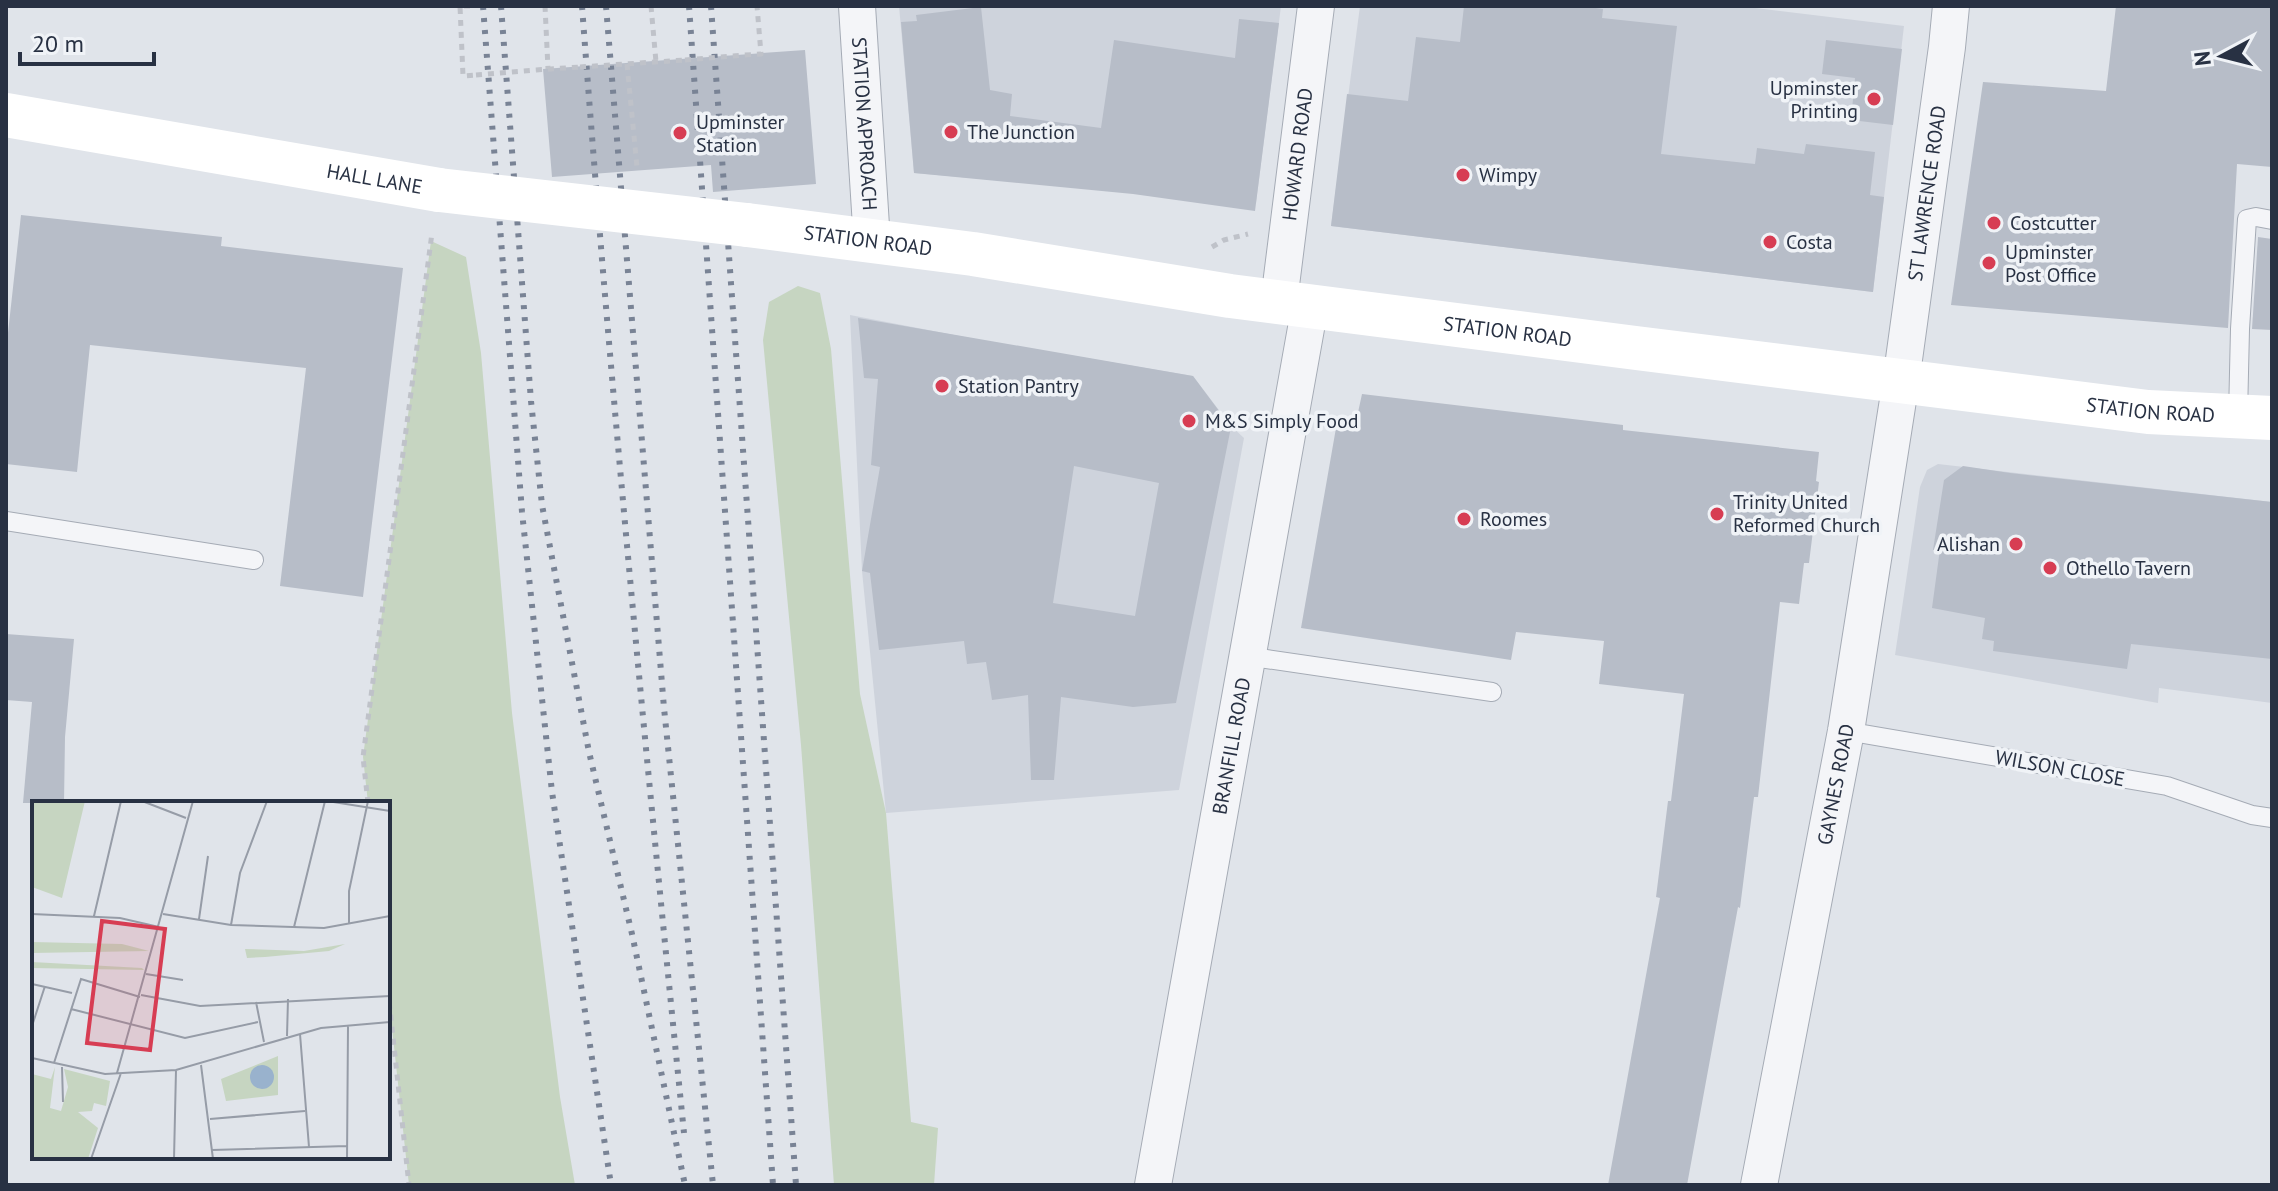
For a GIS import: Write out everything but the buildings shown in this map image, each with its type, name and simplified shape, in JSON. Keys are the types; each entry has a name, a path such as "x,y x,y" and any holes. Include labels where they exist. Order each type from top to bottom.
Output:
{"street":[{"name":"STATION APPROACH","path":"857,6 872,242"},
{"name":"HOWARD ROAD","path":"1295,303 1316,6"},
{"name":"ST LAWRENCE ROAD","path":"1901,381 1951,6"},
{"name":"HALL LANE","path":"6,115 439,190 747,225"},
{"name":"STATION ROAD","path":"747,225 973,254 1230,296 2148,412 2255,417"},
{"name":"BRANFILL ROAD","path":"1153,1185 1246,656 1295,303"},
{"name":"GAYNES ROAD","path":"1759,1185 1846,731 1901,381"}],"lane":[{"path":"2255,417 2240,329 2247,219 2272,220"},
{"path":"6,521 254,560"},
{"path":"1246,656 1492,692"},
{"name":"WILSON CLOSE","path":"1846,731 2167,786 2252,815 2272,818"}],"path":[{"path":"470,6 460,6 463,76 761,54 757,6"},
{"path":"545,6 548,69"},
{"path":"651,6 656,62"},
{"path":"627,64 641,213"},
{"path":"368,801 363,757 426,262 439,190"},
{"path":"1201,253 1224,240 1261,231"},
{"path":"390,1009 409,1185"}],"shaded area":[{"path":"899,6 1281,6 1256,203 914,173"},
{"path":"1360,6 1739,6 1904,26 1873,292 1331,226"},
{"path":"850,315 1193,376 1231,426 1244,438 1179,790 886,813 862,571"},
{"path":"1938,464 2272,502 2272,703 2159,688 2158,703 1895,655 1920,487 1927,470"}],"green space":[{"path":"431,241 466,257 481,353 512,713 560,1097 575,1185 409,1185 390,1009 390,801 368,801 363,757"},
{"path":"798,286 820,293 831,349 860,694 886,813 911,1122 938,1128 934,1185 834,1185 801,745 763,340 769,302"}],"railway":[{"path":"483,6 522,512 552,792 611,1185"},
{"path":"501,6 531,401 542,505 589,752 632,934 685,1185"},
{"path":"582,6 629,570 684,1133"},
{"path":"606,6 664,708 713,1185"},
{"path":"689,6 773,1185"},
{"path":"711,6 796,1185"}],"place":[{"name":"Upminster Printing","path":"1874,99"},
{"name":"The Junction","path":"951,132"},
{"name":"Upminster Station","path":"680,133"},
{"name":"Wimpy","path":"1463,175"},
{"name":"Costcutter","path":"1994,223"},
{"name":"Costa","path":"1770,242"},
{"name":"Upminster Post Office","path":"1989,263"},
{"name":"Station Pantry","path":"942,386"},
{"name":"M&S Simply Food","path":"1189,421"},
{"name":"Trinity United Reformed Church","path":"1717,514"},
{"name":"Roomes","path":"1464,519"},
{"name":"Alishan","path":"2016,544"},
{"name":"Othello Tavern","path":"2050,568"}]}
